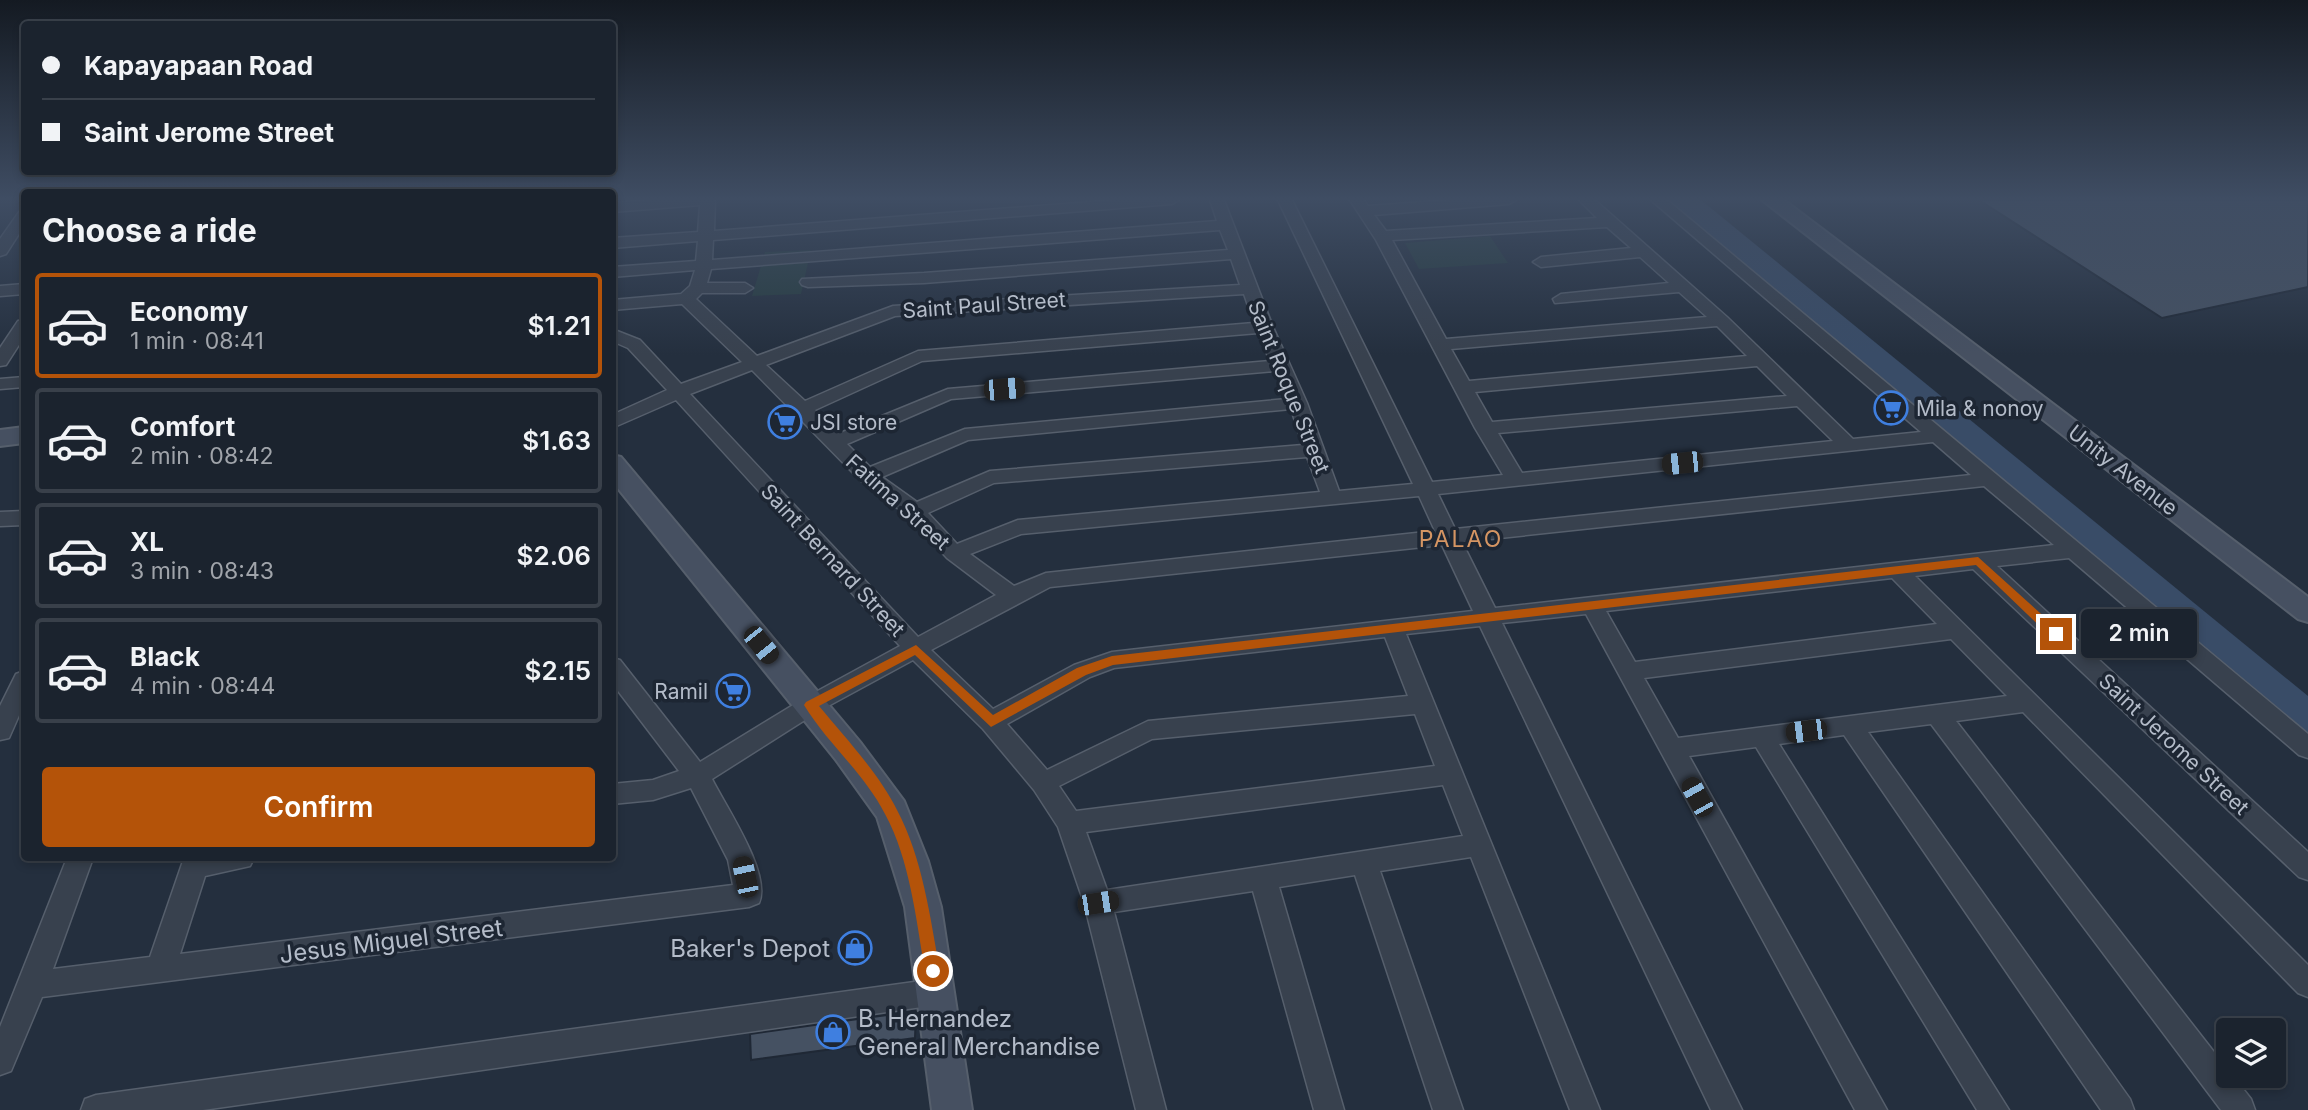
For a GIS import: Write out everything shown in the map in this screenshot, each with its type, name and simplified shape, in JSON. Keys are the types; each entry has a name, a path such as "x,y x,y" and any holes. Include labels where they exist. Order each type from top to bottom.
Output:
{"street":[{"path":"692,294 704,266 705,252"},
{"path":"616,272 885,252"},
{"path":"1309,252 1727,1110"},
{"path":"1390,252 1439,345 1466,387 1484,428 1516,480"},
{"path":"1541,262 1641,252 1721,321 1848,445"},
{"path":"1719,252 2308,748"},
{"name":"Unity Avenue","path":"1839,252 2308,612"},
{"name":"Unity Avenue","path":"1862,252 2308,589"},
{"path":"808,282 924,278 1237,254"},
{"name":"Saint Roque Street","path":"1237,254 1264,327 1298,403 1331,496"},
{"path":"1561,299 1679,286"},
{"path":"616,304 745,288"},
{"path":"0,291 21,289"},
{"name":"Saint Paul Street","path":"616,420 678,392 893,311 1250,289"},
{"name":"Fatima Street","path":"692,294 754,363 803,409 867,476 915,511 954,553 1012,596"},
{"path":"1439,345 1721,321"},
{"path":"803,409 918,356 1264,327"},
{"path":"0,360 21,330"},
{"name":"Saint Bernard Street","path":"616,336 634,344 916,649 991,722 1042,783 1070,822 1098,903 1151,1110"},
{"path":"1466,387 1762,360"},
{"path":"834,443 948,394 1282,365"},
{"path":"0,384 21,382"},
{"path":"1484,428 1802,400"},
{"path":"867,476 965,435 1298,403"},
{"path":"0,438 21,435"},
{"path":"954,553 1018,527 1426,489 1937,436"},
{"path":"915,511 990,477 1316,450"},
{"path":"616,468 848,751 891,811 923,907 952,1110"},
{"path":"616,794 653,790 696,776 811,705 1046,580 1989,479"},
{"path":"1,521 21,518"},
{"path":"991,722 1082,671 1112,660 2075,550"},
{"name":"Saint Jerome Street","path":"1978,561 2308,869"},
{"path":"1897,570 2308,984"},
{"path":"1592,605 1872,1110"},
{"path":"1393,629 1585,1110"},
{"path":"1628,671 1955,630"},
{"path":"0,731 21,686"},
{"path":"621,693 696,776"},
{"path":"1671,749 2027,702"},
{"path":"1042,783 1148,730 1422,704"},
{"path":"1937,714 2240,1110"},
{"path":"1850,726 2119,1110"},
{"path":"1762,737 1994,1110"},
{"path":"1070,822 1451,775"},
{"name":"Jesus Miguel Street","path":"33,985 749,895 741,859 696,776"},
{"path":"1098,903 1479,845"},
{"path":"0,1061 33,985 79,861"},
{"path":"160,971 195,862"},
{"path":"1364,863 1448,1110"},
{"path":"1264,878 1329,1110"},
{"path":"96,1110 936,992"}],"green space":[{"path":"765,252 811,252 801,294 752,296"},
{"path":"1410,252 1501,252 1508,263 1419,269"}],"building":[{"path":"2059,252 2308,252 2308,287 2162,318"},
{"name":"B. Hernandez General Merchandise","path":"916,1011 915,1038 751,1060 750,1034"}],"waterway":[{"path":"1744,252 2308,725"}],"place":[{"name":"Mila & nonoy","path":"1891,408"},
{"name":"JSI store","path":"785,422"},
{"name":"Ramil","path":"733,691"},
{"name":"Baker's Depot","path":"855,948"},
{"name":"B. Hernandez General Merchandise","path":"833,1032"}],"district":[{"name":"PALAO","path":"1461,539"}],"route":[{"path":"933,971 917,882 891,811 811,705 916,649 991,722 1082,671 1112,660 1978,561 2056,634"}]}
